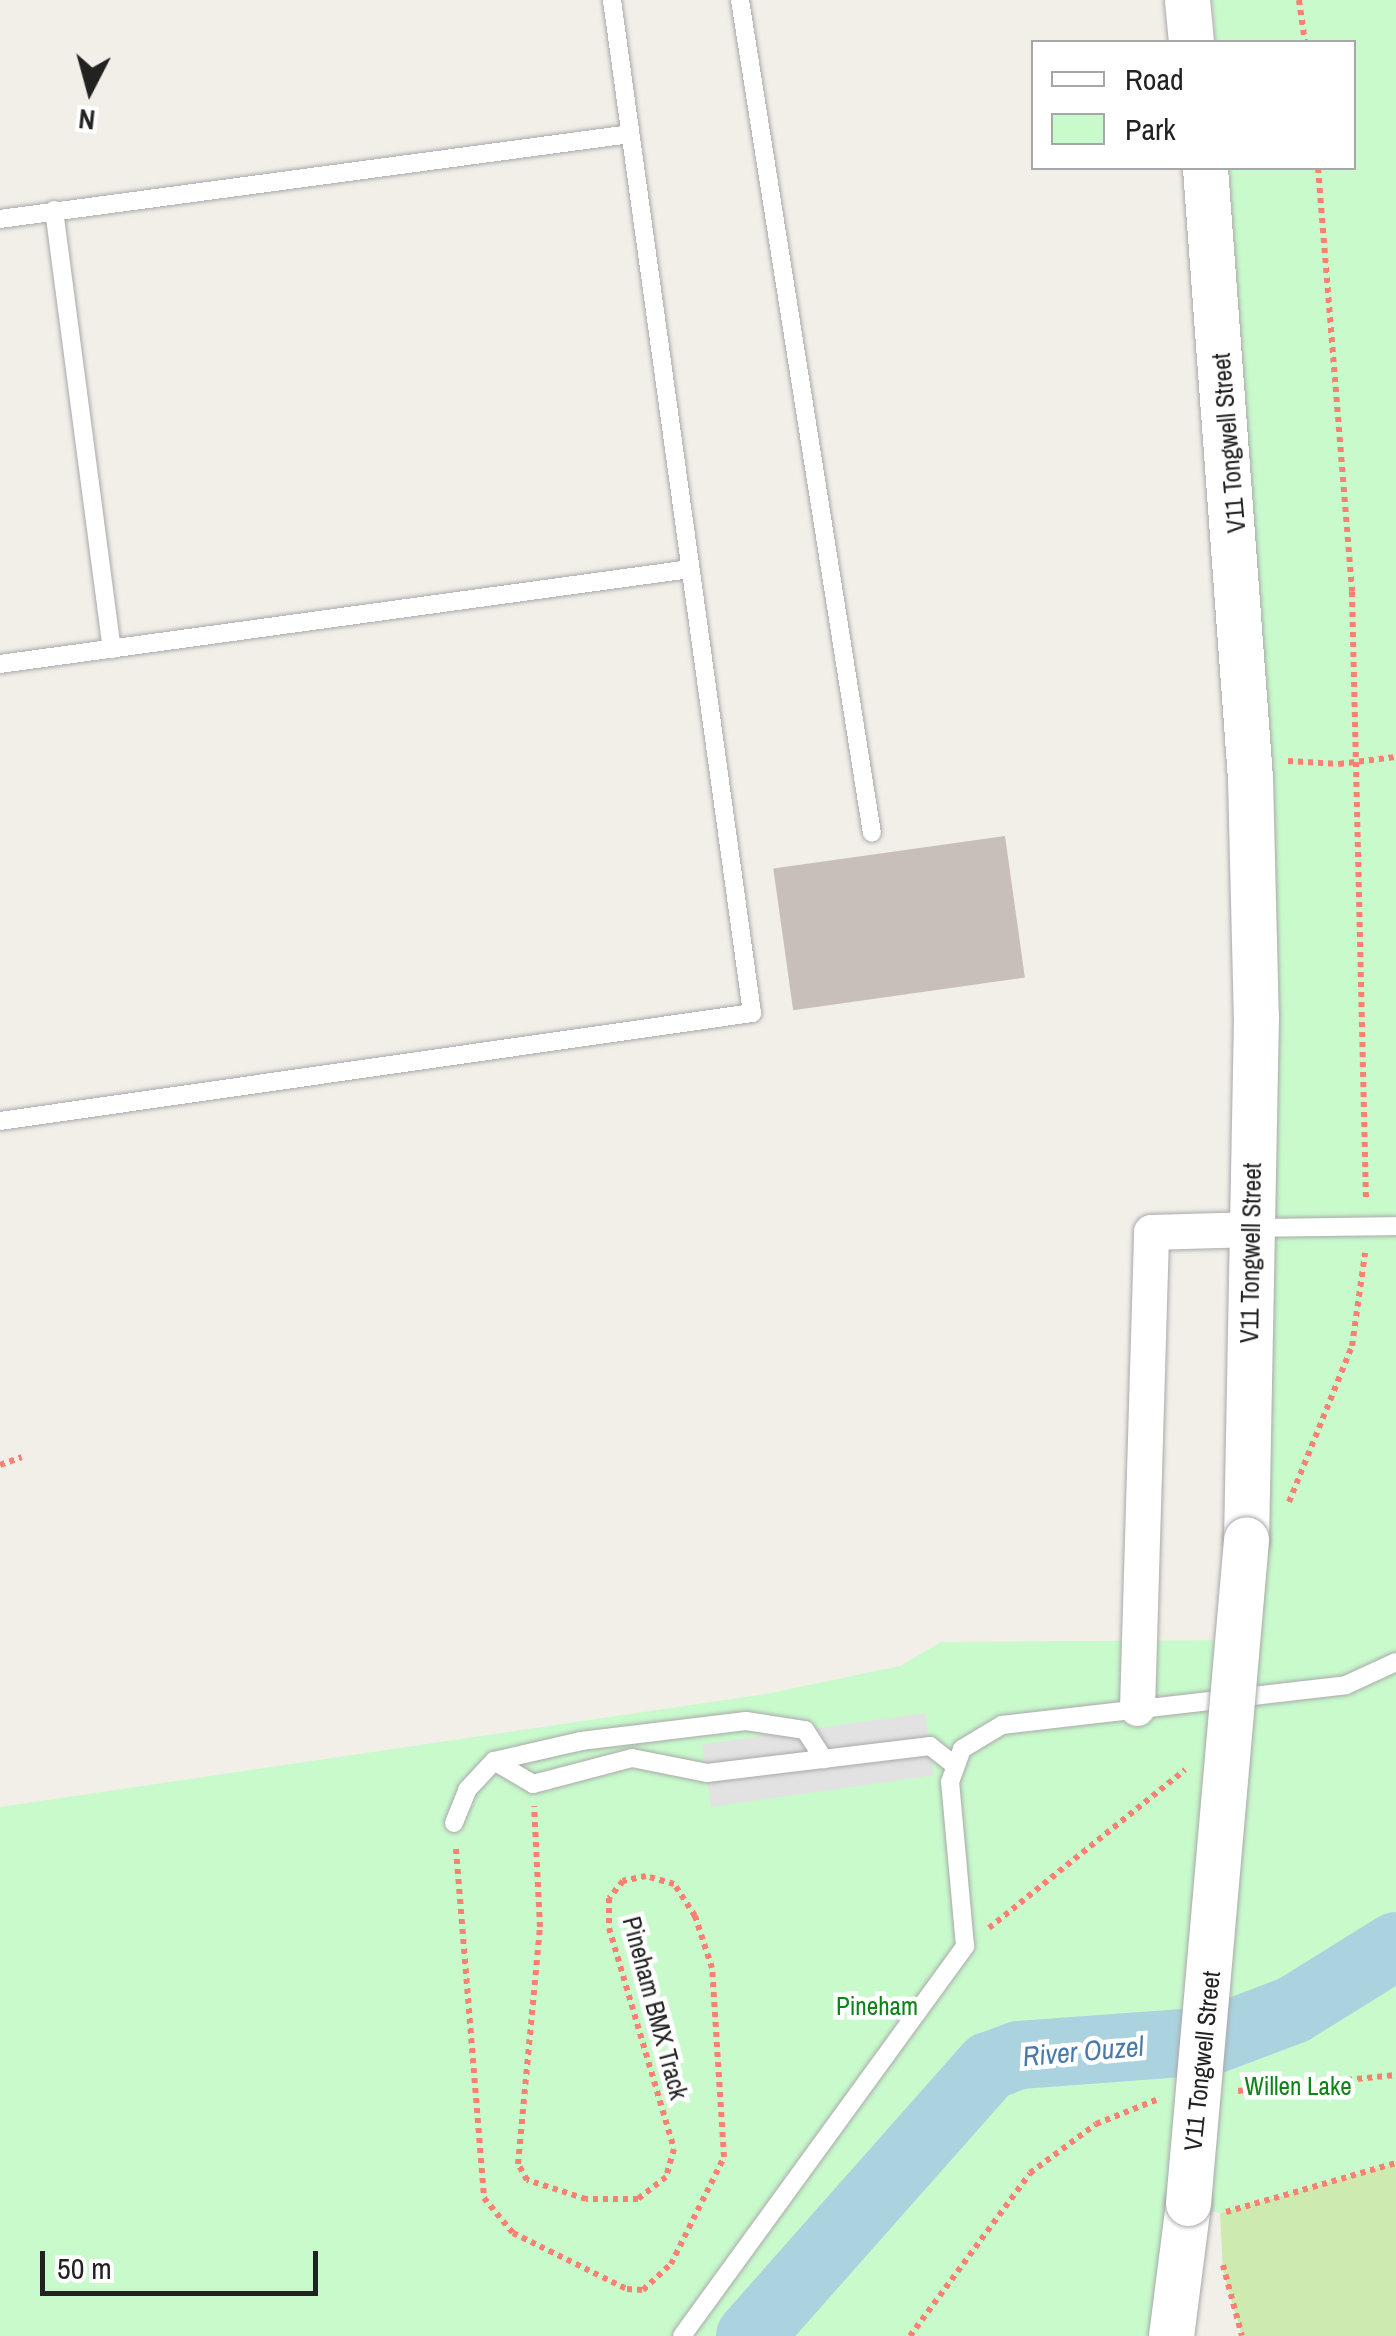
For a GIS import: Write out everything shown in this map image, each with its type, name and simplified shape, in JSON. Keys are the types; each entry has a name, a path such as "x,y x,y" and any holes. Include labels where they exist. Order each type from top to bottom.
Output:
{"street":[{"path":"1187,0 1191,40"},
{"name":"V11 Tongwell Street","path":"1170,2336 1188,2204 1246,1540 1252,1228 1250,754 1205,170"},
{"path":"1137,1708 1152,1232 1252,1228"}],"lane":[{"path":"0,1121 752,1013 612,0"},
{"path":"740,0 872,832"},
{"path":"0,219 630,134"},
{"path":"54,210 112,649"},
{"path":"0,664 690,569"},
{"path":"1252,1228 1396,1226"},
{"path":"682,2336 965,1946 952,1763 976,1736 1002,1725 1346,1685 1396,1662"},
{"path":"454,1823 466,1790 494,1761 581,1741 746,1722 805,1730 824,1759"},
{"path":"494,1761 533,1784 632,1758 707,1773 930,1746 952,1763"}],"path":[{"path":"1299,0 1304,40"},
{"path":"1285,1514 1352,1346 1367,1226 1359,763 1343,447 1318,170"},
{"path":"1250,754 1359,763 1396,757"},
{"path":"0,1465 22,1457"},
{"path":"965,1946 1190,1767"},
{"name":"Pineham BMX Track","path":"454,1823 484,2198 513,2232 627,2289 644,2290 671,2264 724,2156 712,1968 695,1916 674,1884 646,1876 623,1881 609,1898 609,1928 674,2149 666,2177 638,2199 586,2198 528,2180 518,2164 540,1927 533,1784"},
{"path":"1218,2093 1396,2075"},
{"path":"910,2336 1030,2173 1096,2124 1159,2099"},
{"path":"1222,2232 1220,2213 1396,2163"},
{"path":"1222,2252 1242,2336"}],"green space":[{"name":"Pineham","path":"1212,0 1396,0 1396,2163 1220,2213 1188,2204 1171,2336 0,2336 0,1807 766,1694 900,1666 941,1642 1238,1640 1266,1539 1276,1066 1272,811 1229,170 1356,170 1356,40 1216,40"},
{"path":"1396,2163 1396,2336 1242,2336 1223,2271 1220,2213"}],"shaded area":[{"path":"925,1713 934,1775 711,1807 702,1744"}],"building":[{"path":"1005,836 1025,978 793,1010 773,869"}],"waterway":[{"name":"River Ouzel","path":"750,2336 989,2066 1019,2055 1211,2041 1293,2010 1396,1946"}],"park label":[{"name":"Willen Lake","path":"1298,2086"}]}
